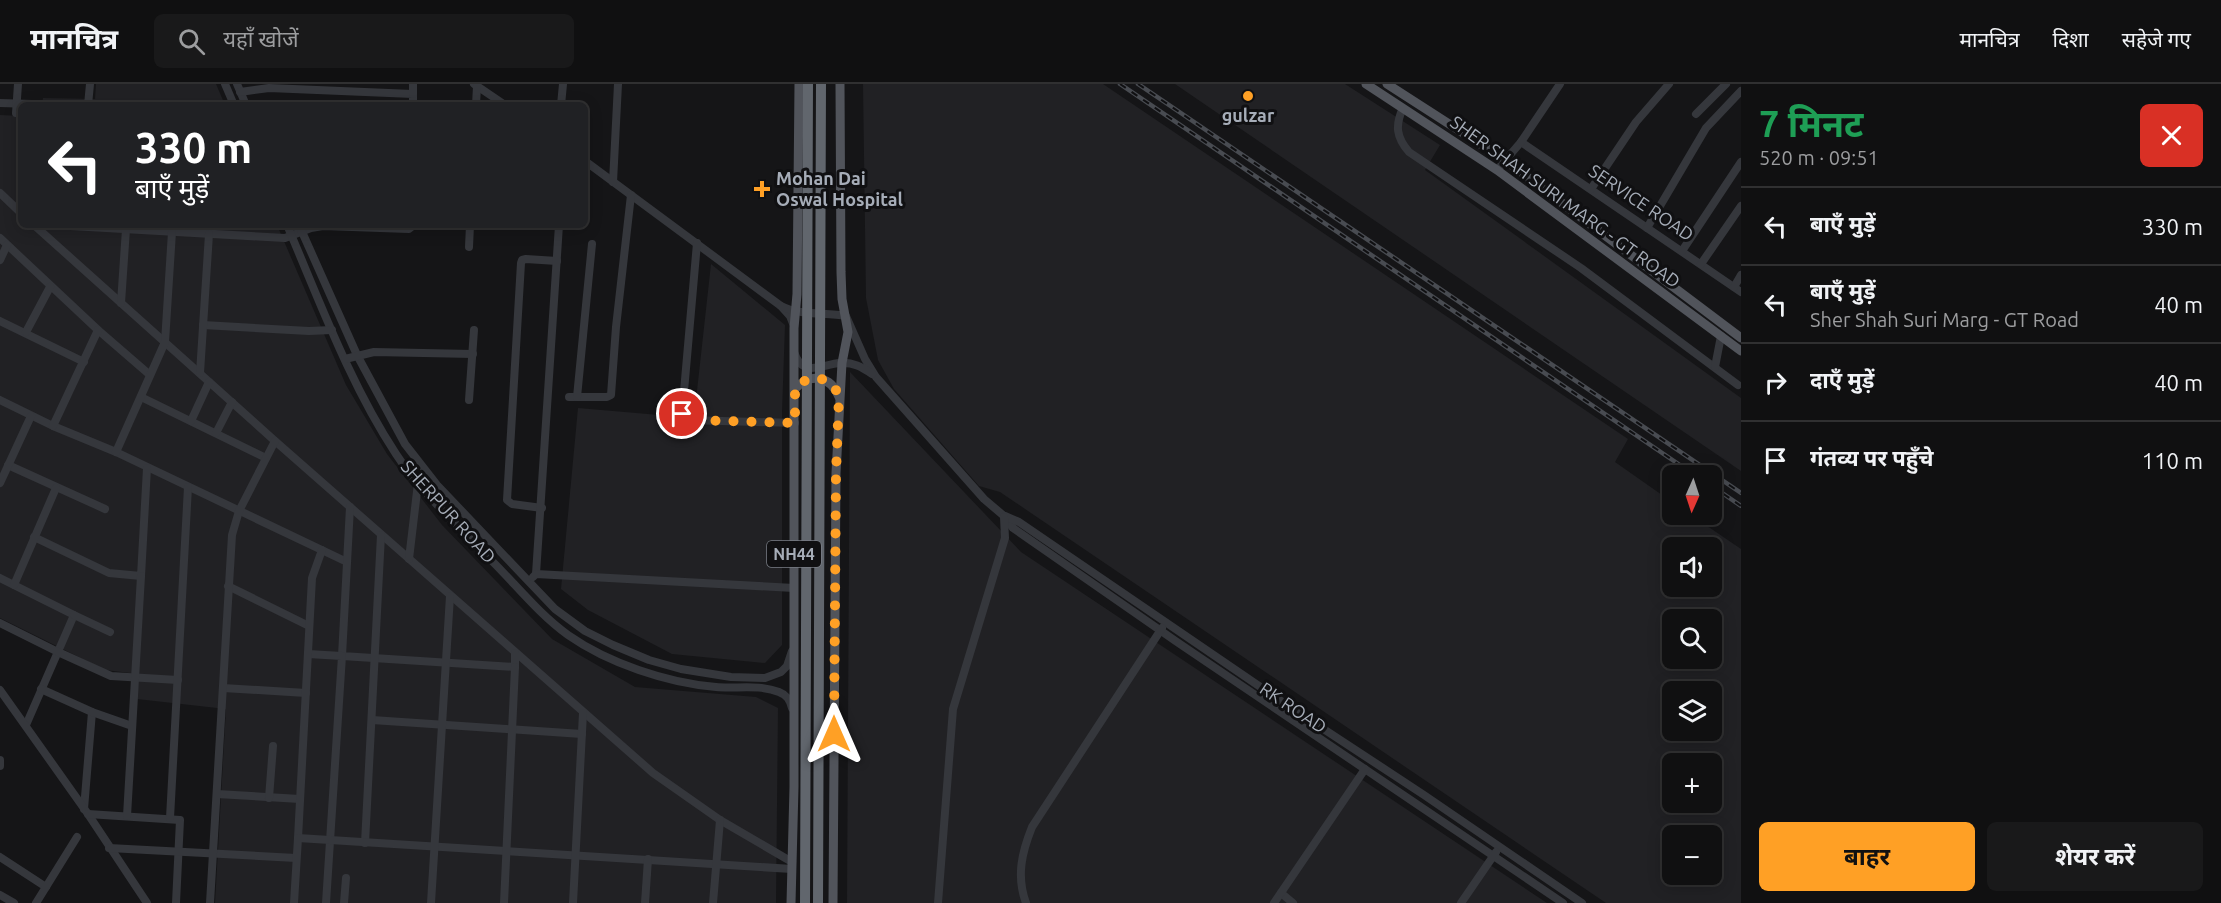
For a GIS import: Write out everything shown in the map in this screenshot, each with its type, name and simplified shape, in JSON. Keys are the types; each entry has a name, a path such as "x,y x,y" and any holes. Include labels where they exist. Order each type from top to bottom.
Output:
{"highway":[{"name":"NH44","path":"805,903 808,84"},
{"name":"NH44","path":"818,903 821,84"}],"main road":[{"path":"796,311 799,84"},
{"path":"840,84 841,272 842,299 846,316"},
{"name":"SHER SHAH SURI MARG - GT ROAD","path":"1366,84 1497,170 1741,351"},
{"name":"SHER SHAH SURI MARG - GT ROAD","path":"1387,84 1508,156 1741,338"},
{"name":"NH44","path":"792,866 794,328 796,311"},
{"name":"NH44","path":"833,902 836,473 839,396 842,363 847,343 846,316"},
{"path":"795,389 806,380 820,378 832,384 839,396"},
{"path":"791,903 792,866"}],"street":[{"path":"16,113 18,84"},
{"path":"88,102 90,84"},
{"path":"225,84 233,102"},
{"path":"413,84 413,102"},
{"path":"561,102 563,84"},
{"path":"613,182 618,84"},
{"path":"1497,170 1521,142 1560,84"},
{"path":"1591,189 1636,122 1669,84"},
{"path":"1696,114 1726,84"},
{"path":"475,85 476,102"},
{"path":"475,85 500,102"},
{"path":"245,102 238,88 413,94"},
{"path":"1647,228 1706,128 1741,91"},
{"path":"0,103 16,103"},
{"path":"1403,108 1398,119 1397,132 1409,152 1581,268 1740,386"},
{"name":"SERVICE ROAD","path":"1521,142 1741,292"},
{"path":"1682,251 1741,162"},
{"path":"588,163 781,306 790,316 794,328"},
{"path":"0,193 18,210"},
{"path":"592,244 573,397 611,395 631,195"},
{"path":"1701,264 1741,206"},
{"path":"37,228 381,535 653,773 720,820 792,866"},
{"path":"111,228 285,238 300,228"},
{"name":"SHERPUR ROAD","path":"288,228 345,359 397,456 427,493 546,616 566,633 603,654 656,675 680,682 777,691 790,700 794,712"},
{"name":"SHERPUR ROAD","path":"300,228 357,355 405,444 437,485 527,580 569,620 613,645 665,666 731,677 774,676 787,666 793,647"},
{"path":"394,228 410,228"},
{"path":"469,247 470,228"},
{"path":"537,574 559,228"},
{"path":"121,303 126,229"},
{"path":"116,452 165,342 172,232"},
{"path":"200,373 209,234"},
{"path":"0,238 98,330 150,375"},
{"path":"697,243 682,414 688,420 795,423"},
{"path":"0,260 7,245"},
{"path":"542,508 512,504 507,500 522,260 556,261"},
{"path":"1734,287 1741,275"},
{"path":"26,332 50,286"},
{"path":"781,306 796,311 846,316 865,359 876,377"},
{"path":"328,320 339,315"},
{"path":"0,321 84,362"},
{"path":"203,325 309,331 332,330"},
{"path":"53,426 98,330"},
{"path":"469,400 474,330"},
{"path":"1715,367 1721,336"},
{"path":"345,359 384,351 472,354"},
{"path":"795,352 799,363 810,368 842,363 859,366 876,377"},
{"name":"RK ROAD","path":"876,377 984,499 1004,516 1013,528 1560,902"},
{"path":"191,421 209,382"},
{"path":"141,397 266,458"},
{"path":"0,400 53,426 116,452 347,562"},
{"path":"216,434 232,402"},
{"path":"0,483 31,416"},
{"path":"210,903 232,535 239,511 275,441"},
{"path":"8,465 105,509"},
{"path":"127,816 147,468"},
{"path":"409,559 418,483"},
{"path":"427,493 437,485"},
{"path":"170,818 188,487"},
{"path":"14,585 56,488"},
{"path":"326,903 350,507"},
{"path":"938,903 953,709 1005,538 1004,516"},
{"name":"RK ROAD","path":"1004,516 1019,522 1582,903"},
{"path":"365,843 381,535"},
{"path":"34,537 109,573 141,576"},
{"path":"294,903 313,571 322,550"},
{"path":"519,588 537,574 794,588"},
{"path":"0,578 110,632"},
{"path":"228,586 309,626"},
{"path":"431,903 450,596"},
{"path":"26,725 74,615"},
{"path":"1026,903 1020,879 1020,864 1032,827 1166,622"},
{"path":"0,623 111,676 178,680"},
{"path":"504,903 515,653"},
{"path":"308,654 515,667"},
{"path":"718,674 718,687"},
{"path":"223,688 306,693"},
{"path":"41,689 92,712 132,726"},
{"path":"0,690 147,903"},
{"path":"86,812 92,712"},
{"path":"573,903 583,713"},
{"path":"372,720 582,734"},
{"path":"269,798 273,746"},
{"path":"0,760 0,766"},
{"path":"1274,903 1365,769"},
{"path":"216,794 300,799"},
{"path":"86,812 170,818 182,822 176,903"},
{"path":"713,903 720,820"},
{"path":"36,903 77,837"},
{"path":"298,838 716,864 792,866"},
{"path":"1461,903 1500,847"},
{"path":"109,848 296,858"},
{"path":"0,857 46,886"},
{"path":"645,903 648,859"},
{"path":"344,903 346,878"},
{"path":"1560,902 1564,891"},
{"path":"1281,894 1293,903"},
{"path":"0,895 14,903"}],"shaded area":[{"path":"96,84 216,84 224,102 42,102 43,98 95,99"},
{"path":"863,84 1103,84 1628,439 1615,462 1662,495 1662,525 1706,525 1741,549 1741,903 1606,903 1000,492 979,486 894,389 878,360 866,298"},
{"path":"1175,84 1345,84 1440,145 1425,170 1741,398 1741,471"},
{"path":"0,115 18,116 18,228 278,228 346,385 387,454 442,525 552,639 635,687 756,697 778,708 776,903 215,903 226,709 137,699 139,674 105,670 0,618"},
{"path":"711,264 785,325 782,412 782,645 765,663 672,654 588,610 561,589 578,408 694,418"},
{"path":"850,372 1021,552 1547,903 847,903"}],"railway":[{"path":"1120,84 1680,465"},
{"path":"1138,84 1741,493"},
{"path":"1722,493 1741,506"}],"place":[{"name":"gulzar","path":"1248,96"},
{"name":"Mohan Dai Oswal Hospital","path":"762,189"}],"route":[{"path":"682,414 688,420 795,423 795,389 800,383 820,378 827,380 837,390 839,396 836,473 834,734"}]}
